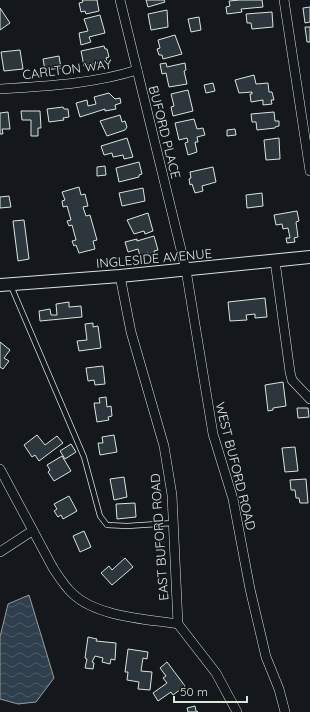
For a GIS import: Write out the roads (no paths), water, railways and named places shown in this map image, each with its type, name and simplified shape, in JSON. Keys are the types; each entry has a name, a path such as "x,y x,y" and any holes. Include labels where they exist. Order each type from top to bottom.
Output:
{"street":[{"name":"BUFORD PLACE","path":"120,0 186,270"},
{"path":"284,0 310,170"},
{"name":"CARLTON WAY","path":"0,89 64,84 113,77 137,70"},
{"name":"INGLESIDE AVENUE","path":"5,285 186,270 310,257"},
{"path":"275,261 292,380 310,399"},
{"name":"WEST BUFORD ROAD","path":"186,270 213,434 233,499 250,588 266,657 279,689 285,712"},
{"name":"EAST BUFORD ROAD","path":"120,276 131,332 164,446 172,495 178,624"},
{"path":"0,469 32,531 61,581 74,595 88,604 111,612 178,624 216,673 237,712"},
{"path":"0,552 32,531"}],"lane":[{"path":"5,285 84,457 100,516 107,525 127,526 173,523"}],"water":[{"path":"29,595 54,678 36,702 18,704 0,699 0,637 8,604"}]}
